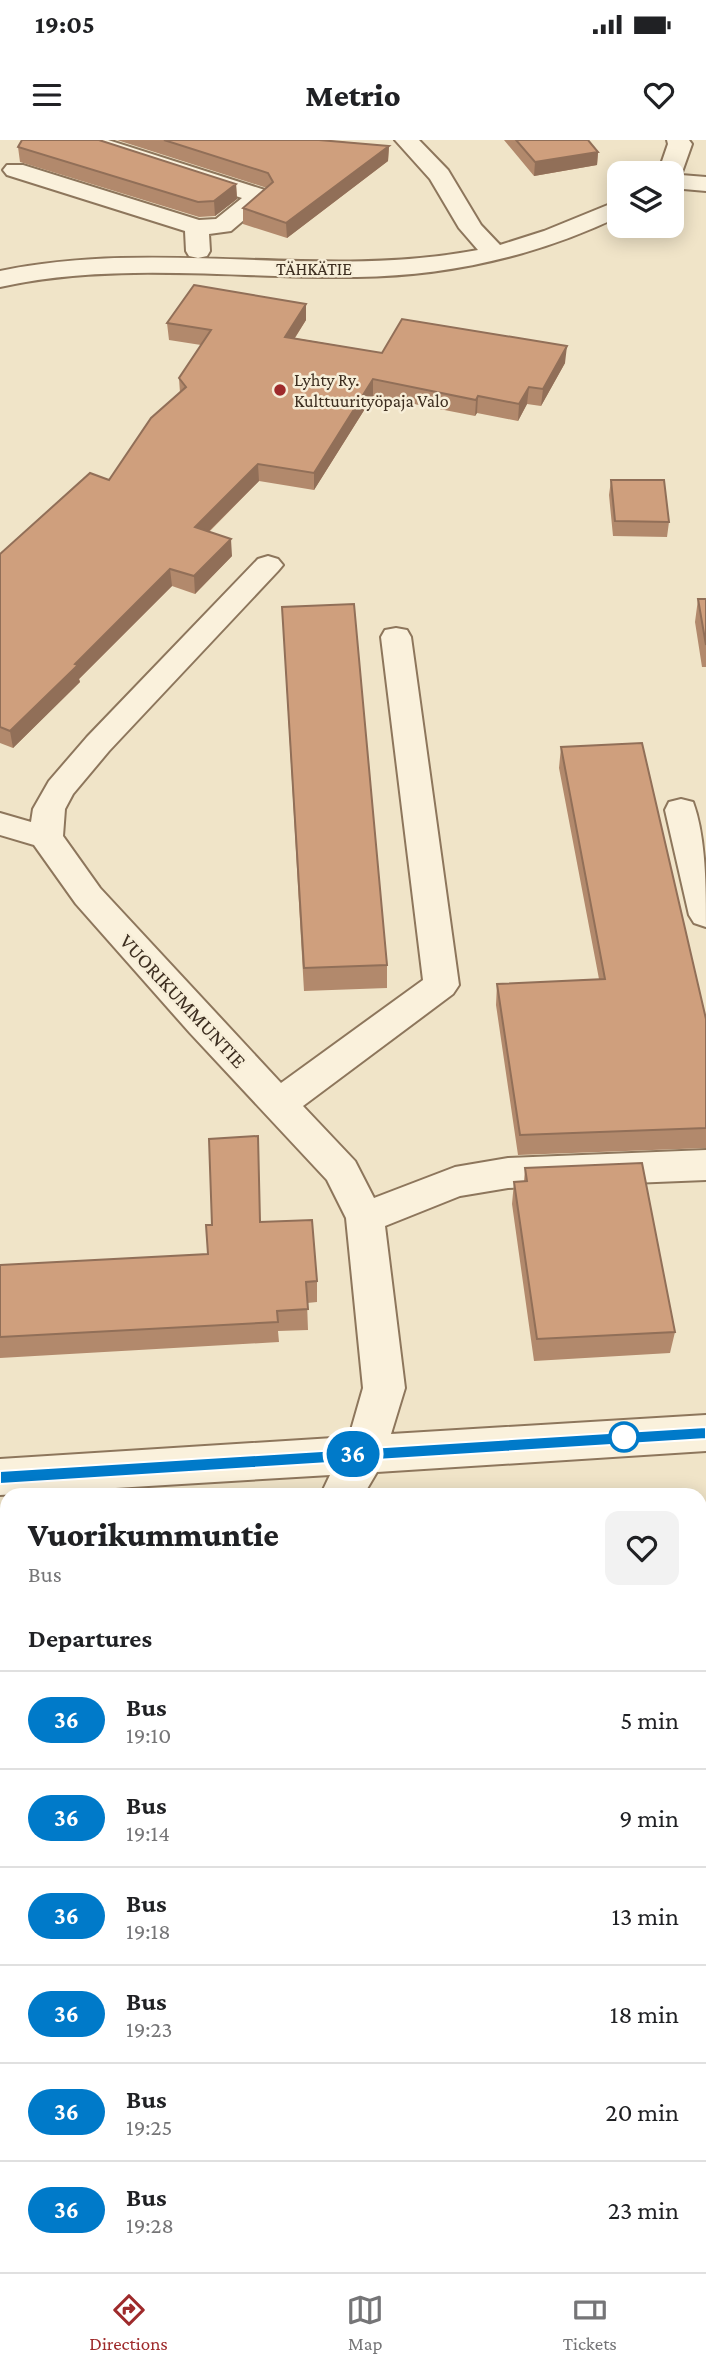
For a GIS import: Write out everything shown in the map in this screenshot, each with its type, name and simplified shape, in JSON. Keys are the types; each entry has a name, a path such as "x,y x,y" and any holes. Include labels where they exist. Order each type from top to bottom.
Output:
{"street":[{"path":"15,170 197,227 222,226 260,196 85,140"},
{"path":"407,140 440,175 471,228 494,254"},
{"path":"673,161 679,142 706,150"},
{"path":"684,182 706,184"},
{"name":"TÄHKÄTIE","path":"0,279 48,272 199,267 337,270 433,265 494,254 536,242 607,212"},
{"path":"197,227 199,267"},
{"path":"0,824 46,837 49,809 60,789 268,565"},
{"path":"279,1104 441,985 396,637"},
{"path":"681,810 706,915"},
{"name":"VUORIKUMMUNTIE","path":"46,837 88,896 342,1171 365,1218 384,1388 365,1454 345,1488"},
{"path":"365,1218 455,1182 508,1173 706,1165"},
{"path":"0,1478 706,1433"}],"building":[{"path":"22,140 99,140 236,184 214,201 198,202 18,147"},
{"path":"164,140 319,140 389,146 286,223 243,208 273,182 268,173"},
{"path":"516,140 588,140 598,152 535,162"},
{"path":"194,285 306,304 285,337 382,353 402,319 567,346 543,389 529,387 519,404 478,396 476,400 373,379 314,473 258,464 195,527 231,539 194,576 170,569 10,731 0,727 0,554 90,473 109,480 151,418 186,387 179,378 211,330 167,323"},
{"path":"611,480 664,480 669,522 615,521"},
{"path":"698,599 706,599 706,645"},
{"path":"354,604 387,965 304,968 282,607"},
{"path":"642,743 706,1019 706,1128 520,1135 497,984 605,979 561,747"},
{"path":"258,1136 260,1222 312,1220 317,1281 306,1282 308,1309 277,1311 278,1322 0,1337 0,1265 208,1254 206,1225 212,1225 209,1139"},
{"path":"642,1163 675,1332 537,1339 514,1182 527,1181 525,1168"}],"bus line":[{"name":"36","path":"0,1478 484,1445 706,1433"}],"place":[{"name":"Lyhty Ry. Kulttuurityöpaja Valo","path":"280,390"}]}
